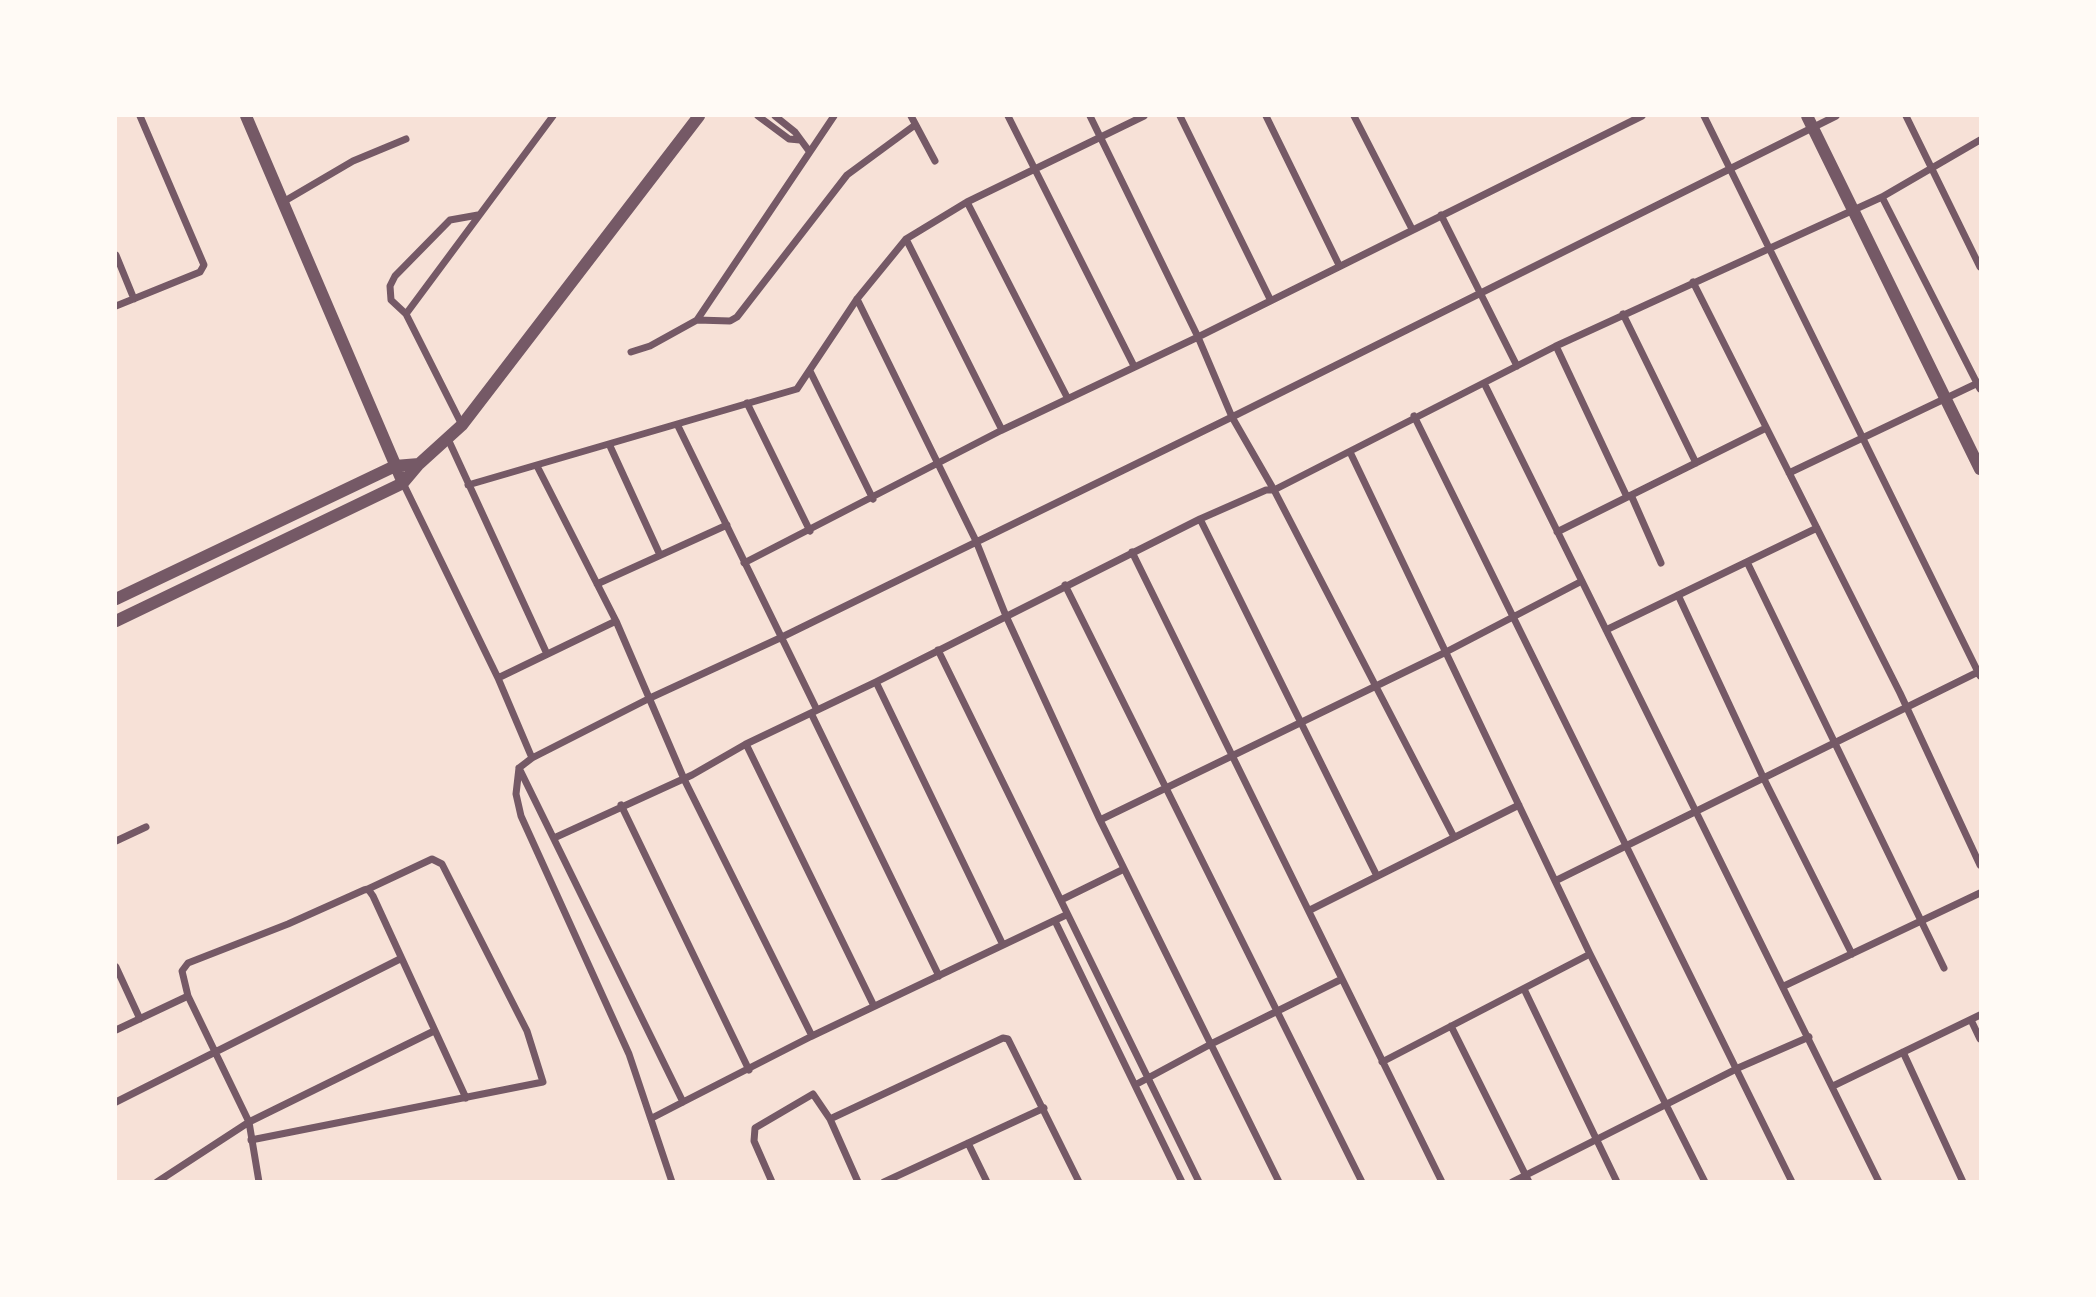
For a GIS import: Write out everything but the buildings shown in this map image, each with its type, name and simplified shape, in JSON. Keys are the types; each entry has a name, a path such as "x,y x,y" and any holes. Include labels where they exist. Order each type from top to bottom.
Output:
{"street":[{"path":"116,306 200,272 204,265 140,116"},
{"path":"246,116 395,466 498,678 532,758"},
{"path":"406,314 553,116"},
{"path":"116,621 403,483 419,464 462,425 699,116"},
{"path":"758,116 789,139 800,140"},
{"path":"775,116 809,151"},
{"path":"631,352 650,346 697,320 834,116"},
{"path":"911,116 935,161"},
{"path":"1008,116 1134,366"},
{"path":"1090,116 1198,337 1232,417 1274,490 1454,837"},
{"path":"468,485 678,426 797,388 857,299 906,239 967,202 1144,116"},
{"path":"1180,116 1270,299"},
{"path":"1266,116 1339,265"},
{"path":"1354,116 1412,229"},
{"path":"744,563 873,499 1002,430 1198,337 1642,116"},
{"path":"1555,881 1834,741 1980,673 1704,116"},
{"path":"672,1181 629,1054 521,816 516,794 519,768 532,758 650,698 780,638 1232,417 1730,168 1810,121 1836,116"},
{"path":"1906,116 1980,267"},
{"path":"1810,121 1980,469"},
{"path":"697,320 730,321 742,312 846,176 915,125"},
{"path":"284,202 353,161 406,139"},
{"path":"554,838 621,805 684,779 746,744 876,682 1200,519 1266,490 1274,490 1414,416 1556,346 1882,197 1980,140"},
{"path":"1789,473 1980,384 1882,197"},
{"path":"967,202 1068,399"},
{"path":"462,425 406,314 391,300 390,286 395,276 450,220 478,215"},
{"path":"1441,215 1517,366"},
{"path":"906,239 1002,430"},
{"path":"116,255 119,274 134,299"},
{"path":"1693,282 1906,706 1980,865"},
{"path":"857,299 976,541 1006,616 1100,820 1279,1181"},
{"path":"1623,314 1696,463"},
{"path":"1556,346 1661,563"},
{"path":"810,371 873,499"},
{"path":"1484,383 1693,811 1784,986 1879,1181"},
{"path":"747,403 810,531"},
{"path":"1414,416 1792,1181"},
{"path":"678,426 939,976"},
{"path":"1557,532 1766,428"},
{"path":"448,439 547,654"},
{"path":"610,446 660,555"},
{"path":"1350,452 1590,954 1705,1181"},
{"path":"116,599 395,466 419,464"},
{"path":"537,466 616,621 684,779 812,1036"},
{"path":"1200,519 1376,874"},
{"path":"597,584 727,525"},
{"path":"1606,630 1817,528"},
{"path":"1132,552 1442,1181"},
{"path":"1747,562 1944,968"},
{"path":"1100,820 1167,785 1444,653 1582,581"},
{"path":"1065,585 1362,1181"},
{"path":"1678,596 1763,777 1852,954"},
{"path":"498,678 616,621"},
{"path":"938,650 1199,1181"},
{"path":"876,682 1003,945"},
{"path":"746,744 874,1006"},
{"path":"519,768 683,1102"},
{"path":"621,805 748,1070"},
{"path":"1310,911 1376,874 1519,805"},
{"path":"116,841 146,827"},
{"path":"251,1140 543,1082 527,1031 442,864 432,859 368,889 188,963 181,975 188,996 249,1122 251,1140 260,1181"},
{"path":"1060,900 1125,869"},
{"path":"368,889 466,1098"},
{"path":"1784,986 1980,893"},
{"path":"652,1118 812,1036 1066,915"},
{"path":"1055,921 1182,1181"},
{"path":"1382,1062 1590,954"},
{"path":"116,1101 400,959"},
{"path":"116,967 140,1018"},
{"path":"1135,1085 1342,979"},
{"path":"1524,989 1617,1181"},
{"path":"1093,998 1105,993"},
{"path":"116,1030 188,996"},
{"path":"1833,1086 1980,1015"},
{"path":"1971,1020 1980,1040"},
{"path":"1451,1026 1528,1178"},
{"path":"157,1181 249,1122 434,1031"},
{"path":"1512,1181 1528,1178 1595,1138 1738,1068 1809,1037"},
{"path":"830,1119 1003,1038 1011,1043 1079,1181"},
{"path":"1903,1052 1963,1181"},
{"path":"772,1181 754,1141 755,1128 813,1094 830,1119 858,1181"},
{"path":"884,1181 901,1179 968,1143 1044,1108"},
{"path":"968,1143 987,1181"}]}
